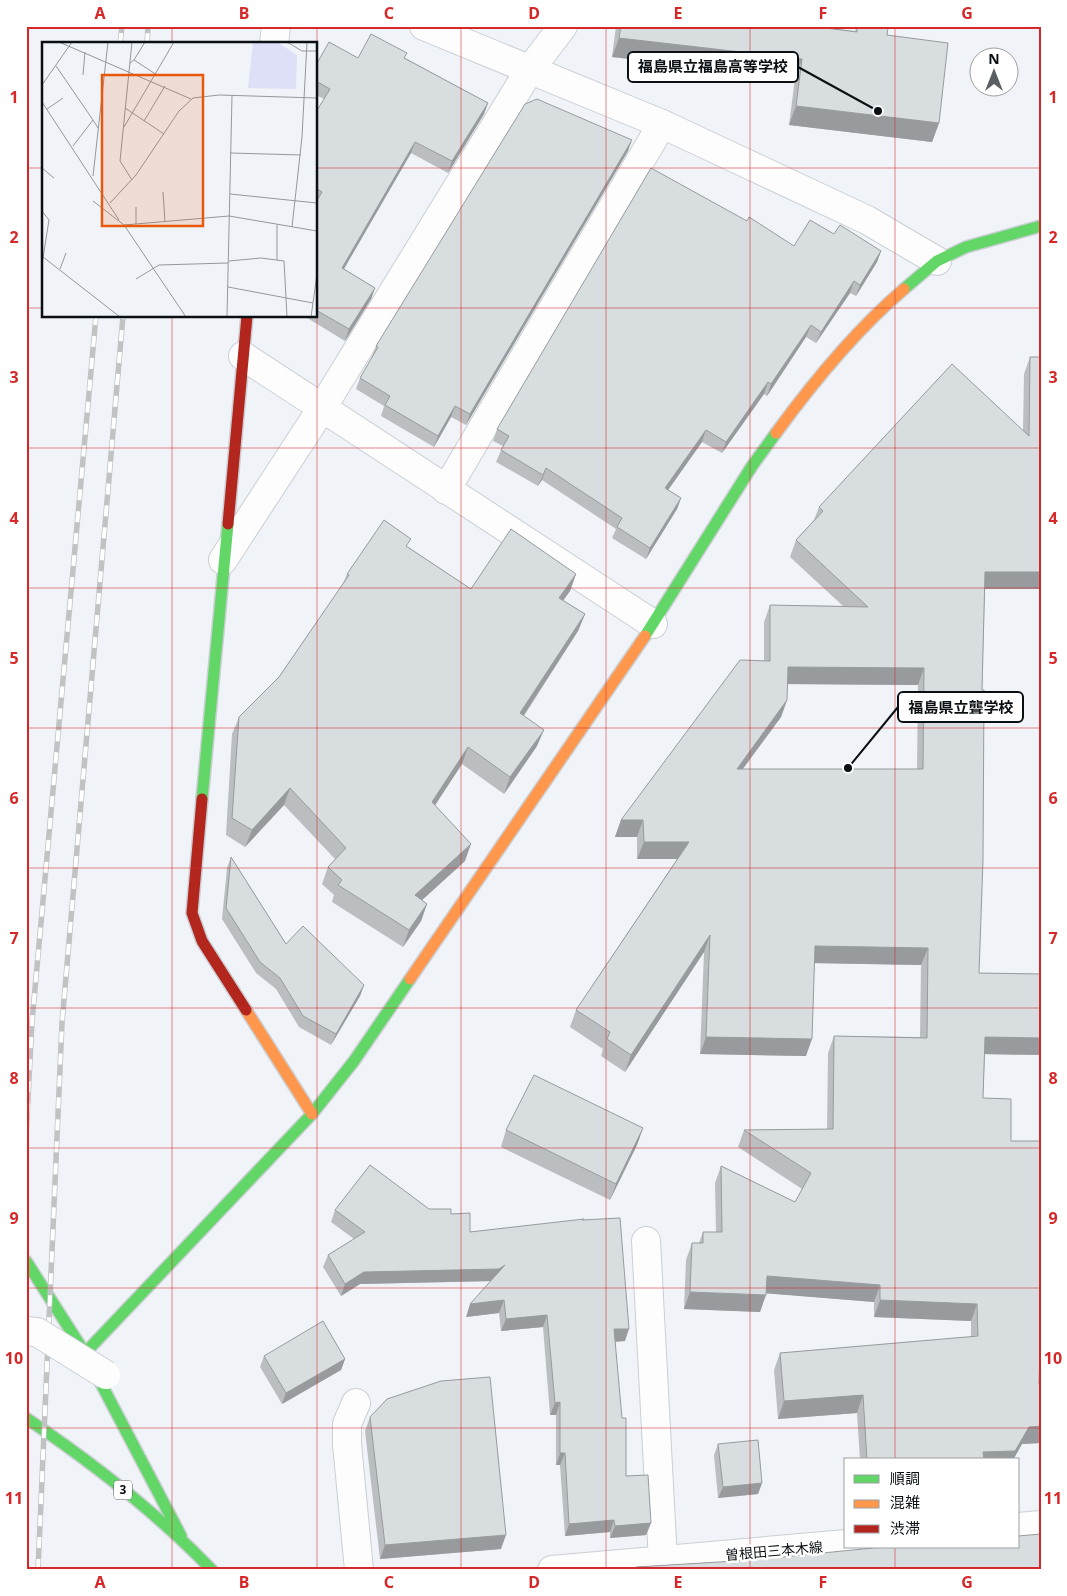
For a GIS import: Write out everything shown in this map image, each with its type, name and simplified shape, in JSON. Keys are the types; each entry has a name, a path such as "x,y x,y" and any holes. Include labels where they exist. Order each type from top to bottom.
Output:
{"street":[{"path":"274,42 276,26"},
{"path":"424,26 529,71 662,124 867,220 937,262"},
{"path":"223,560 322,408 529,71 563,26"},
{"path":"446,490 662,124"},
{"path":"85,1353 312,1114 354,1061 653,624 752,466 811,386 889,302 937,262 966,247 1041,226"},
{"path":"247,318 223,560 192,913 202,941 312,1114"},
{"path":"243,356 653,624"},
{"path":"646,1241 663,1561"},
{"path":"26,1261 85,1353 181,1536"},
{"path":"26,1331 37,1332 106,1375"},
{"path":"356,1403 347,1424 347,1444 359,1570"},
{"name":"3","path":"26,1418 65,1444 181,1536 212,1570"},
{"path":"1020,1527 1041,1525"},
{"name":"曽根田三本木線","path":"552,1570 844,1544"}],"building":[{"path":"621,26 810,26 857,32 857,26 874,26 888,28 887,35 948,43 939,123 796,106 802,59 619,38"},
{"path":"371,34 407,53 404,58 488,103 452,161 415,142 342,268 375,288 349,329 318,311 318,199 322,192 318,189 318,109 330,89 318,82 318,61 329,42 358,58"},
{"path":"537,99 632,140 470,414 455,406 438,436 385,405 390,396 360,378 378,347 376,346 525,104"},
{"path":"651,168 747,221 749,217 794,246 810,220 834,234 840,225 881,251 860,285 854,281 821,332 811,325 771,384 768,382 726,442 706,430 665,488 681,498 650,548 617,527 622,518 546,468 543,475 501,450 509,436 497,429"},
{"path":"1030,357 1041,357 1041,572 985,572 982,690 984,690 983,860 979,973 1041,974 1041,1038 985,1037 983,1098 1011,1099 1011,1141 1041,1141 1039,1384 1041,1384 1041,1426 1029,1427 1015,1451 983,1452 984,1458 867,1458 863,1395 784,1401 780,1353 978,1336 977,1304 880,1300 880,1285 767,1276 766,1295 690,1292 692,1243 703,1243 703,1232 722,1232 721,1166 795,1202 811,1173 744,1130 833,1129 834,1036 927,1038 928,948 815,946 812,1039 706,1037 710,935 631,1055 607,1039 610,1032 576,1010 689,842 644,842 643,820 621,820 740,660 770,661 770,605 868,607 796,540 823,511 819,507 952,364 1029,436","holes":["788,667 924,668 923,769 737,769 787,700"]},
{"path":"384,520 411,539 406,546 471,589 511,529 576,574 559,598 585,614 520,713 544,730 510,777 468,747 432,802 471,844 415,895 427,904 409,930 338,885 342,880 328,867 346,848 290,788 252,830 232,818 239,717 279,677"},
{"path":"231,857 286,944 303,926 364,985 336,1034 303,1016 280,978 260,962 226,908"},
{"path":"534,1075 643,1128 616,1184 506,1130"},
{"path":"370,1165 429,1209 451,1209 451,1214 470,1213 470,1232 584,1219 582,1220 620,1218 629,1329 614,1329 622,1418 626,1418 626,1476 648,1475 651,1523 615,1526 614,1520 569,1524 565,1453 560,1453 560,1402 555,1403 547,1315 506,1319 504,1300 470,1304 505,1265 499,1269 364,1272 345,1284 328,1255 365,1232 335,1210"},
{"path":"323,1321 345,1359 286,1393 264,1356"},
{"path":"490,1377 506,1535 385,1545 370,1417 387,1399 441,1381"},
{"path":"758,1440 762,1483 723,1487 718,1444"},
{"path":"1041,1534 1041,1570 636,1570 636,1567 752,1560 873,1548 1020,1548 1020,1536"}],"railway":[{"path":"120,42 122,26"},
{"path":"147,42 148,26"},
{"path":"26,1136 32,1022 96,318"},
{"path":"38,1570 62,1023 123,318"}],"traffic: fast":[{"path":"904,289 937,261 966,247 1041,226"},
{"path":"645,636 752,466 776,433"},
{"path":"202,799 228,524"},
{"path":"85,1353 312,1114 354,1061 410,979"},
{"path":"26,1261 85,1353 181,1536"},
{"path":"26,1418 123,1489 169,1528 212,1570"}],"traffic: slow":[{"path":"776,433 836,357 869,321 904,289"},
{"path":"410,979 645,636"},
{"path":"246,1010 312,1114"}],"traffic: jam":[{"path":"228,524 247,318"},
{"path":"202,799 192,913 202,941 246,1010"}],"place":[{"name":"福島県立福島高等学校","path":"878,111"},
{"name":"福島県立聾学校","path":"848,768"}]}
